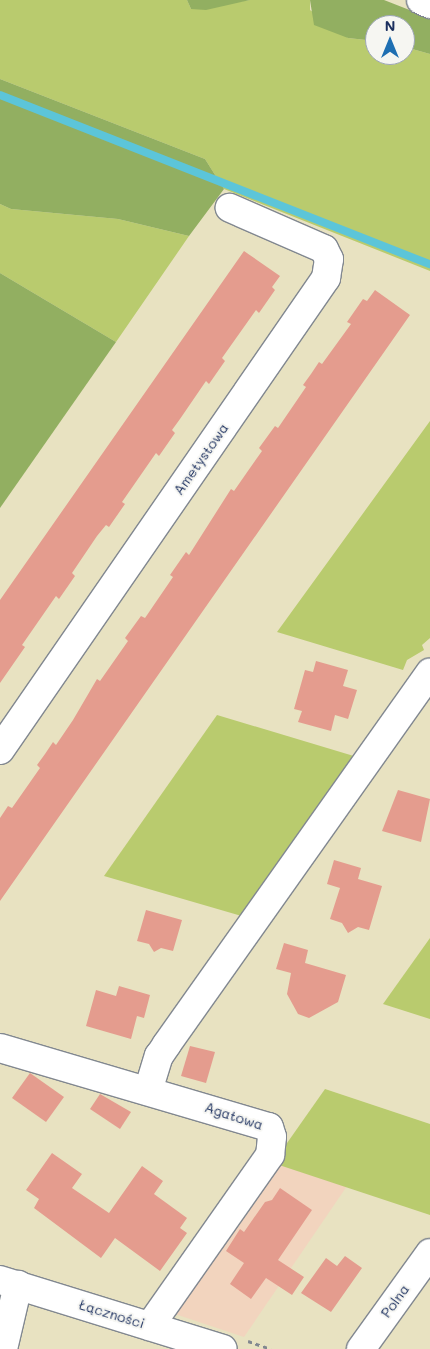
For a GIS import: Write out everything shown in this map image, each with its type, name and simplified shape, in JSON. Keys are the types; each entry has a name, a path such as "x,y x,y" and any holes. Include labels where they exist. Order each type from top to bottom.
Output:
{"street":[{"path":"421,0 430,4"},
{"name":"Ametystowa","path":"0,750 326,278 328,259 324,249 230,208"},
{"path":"148,1091 159,1056 166,1044 430,673"},
{"name":"Agatowa","path":"0,1048 258,1121 269,1127 272,1137 270,1155 150,1326"},
{"name":"Polna","path":"360,1349 430,1253"},
{"path":"3,1349 9,1282"},
{"name":"Łączności","path":"9,1282 223,1349"}],"shaded area":[{"path":"273,1163 347,1186 244,1337 169,1312"}],"green space":[{"path":"0,0 187,0 191,9 250,0 310,0 310,10 348,38 365,40 365,65 415,65 415,50 430,54 430,271 224,189 205,159 0,79"},
{"path":"187,0 250,0 206,10 191,9"},
{"path":"310,0 384,0 430,18 430,54 415,50 415,15 365,15 365,40 348,38 314,25"},
{"path":"0,79 205,159 224,189 189,236 118,219 11,209 0,204"},
{"path":"0,204 11,209 118,219 189,236 116,342 0,273"},
{"path":"0,273 116,342 0,508"},
{"path":"430,421 430,638 422,645 424,650 407,660 403,670 277,632"},
{"path":"217,715 357,757 245,917 104,876"},
{"path":"430,938 430,1019 383,1004"},
{"path":"325,1089 430,1124 430,1215 273,1163"}],"building":[{"path":"244,251 280,276 272,287 275,290 259,313 256,310 222,358 225,361 209,384 206,381 172,430 175,433 159,456 156,453 122,502 125,504 109,527 106,525 97,536 72,573 75,576 59,599 56,596 22,645 25,647 0,683 0,600"},
{"path":"375,290 410,315 0,901 0,818 8,806 12,808 40,768 37,765 53,742 56,745 97,679 100,681 128,641 125,638 141,616 145,618 173,577 170,575 186,552 189,555 231,489 234,491 262,451 259,448 275,426 278,428 306,387 303,385 319,362 322,364 351,324 347,322 363,299 367,301"},
{"path":"316,661 348,670 343,686 357,690 348,719 335,715 331,731 298,722 302,711 294,709 305,670 313,672"},
{"path":"398,790 430,799 421,842 382,831"},
{"path":"334,860 361,868 358,879 382,886 369,930 358,927 348,933 342,923 330,919 340,888 327,884"},
{"path":"146,910 182,920 173,951 161,948 154,952 149,944 137,941"},
{"path":"284,943 308,950 305,963 346,975 338,1002 309,1018 298,1014 287,994 291,973 276,969"},
{"path":"119,986 150,995 144,1018 137,1016 131,1039 86,1026 96,990 116,996"},
{"path":"190,1046 215,1052 206,1083 181,1076"},
{"path":"30,1073 64,1097 46,1122 12,1098"},
{"path":"100,1094 131,1112 120,1129 90,1109"},
{"path":"52,1153 82,1174 72,1188 109,1213 142,1166 163,1181 154,1194 187,1218 180,1228 187,1233 160,1271 115,1238 101,1258 34,1208 39,1199 26,1190"},
{"path":"280,1188 312,1210 278,1260 304,1277 292,1295 266,1278 251,1299 230,1284 244,1263 226,1251 240,1229 244,1232 265,1202 272,1200"},
{"path":"345,1256 362,1268 331,1312 301,1293 326,1258 337,1266"}],"waterway":[{"path":"0,95 430,264"}]}
